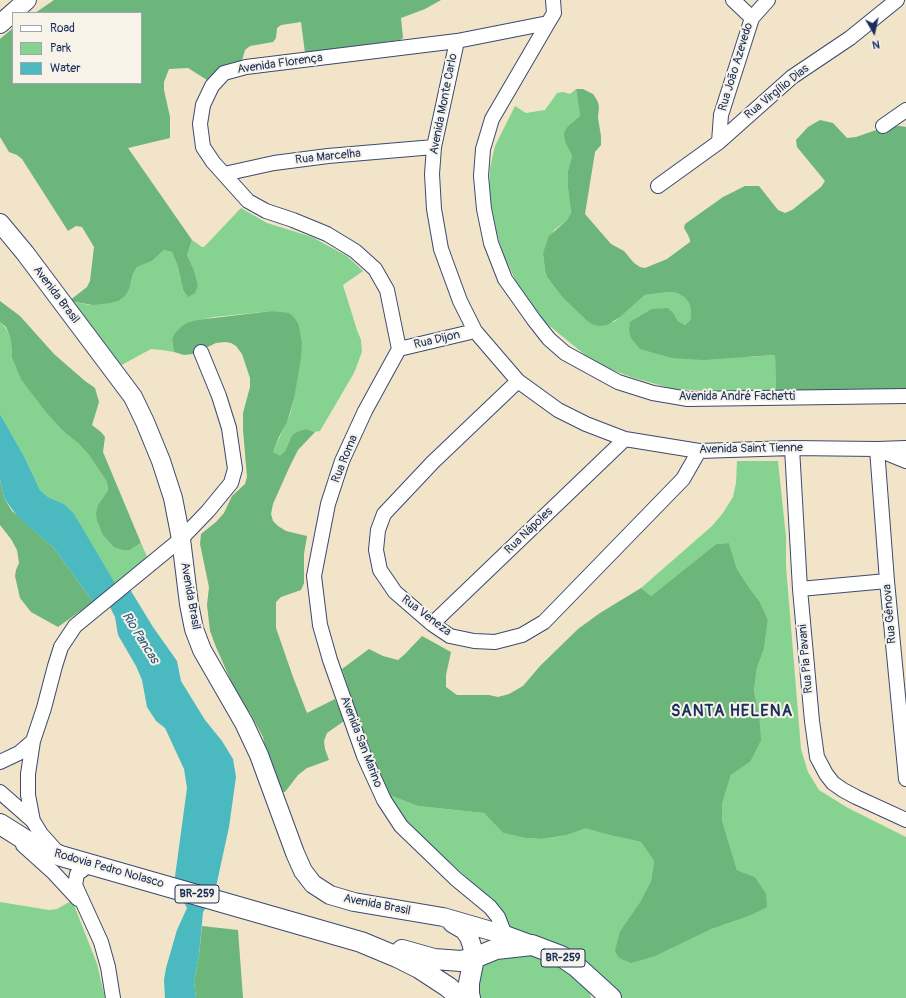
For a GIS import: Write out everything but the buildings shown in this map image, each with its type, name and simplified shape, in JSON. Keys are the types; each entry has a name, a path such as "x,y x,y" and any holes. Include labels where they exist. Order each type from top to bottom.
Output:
{"highway":[{"name":"Rodovia Pedro Nolasco","path":"2,826 35,846 61,856 361,942 384,946 434,959 461,961 474,958 496,949 532,945 561,956 577,967 590,979"},
{"name":"Rodovia Pedro Nolasco","path":"361,942 419,968 462,998"},
{"path":"470,998 469,983 474,958"},
{"path":"590,979 594,998"},
{"name":"BR-259","path":"590,979 611,998"}],"main road":[{"path":"14,12 27,0"},
{"path":"0,24 12,13"},
{"name":"Avenida Brasil","path":"0,223 25,253 133,397 145,422 173,498 181,539 189,604 194,629 202,650 244,723 259,755 303,871 313,884 330,895 354,902 443,917 505,935 532,945"},
{"name":"Avenida Brasil","path":"443,917 464,930 469,937 474,958"}],"street":[{"name":"Avenida André Fachetti","path":"553,0 554,13 492,119 483,149 481,176 484,209 491,243 505,280 549,339 565,353 618,382 653,393 688,399 906,396"},
{"name":"Rua João Azevedo","path":"718,142 722,115 752,18 733,0"},
{"path":"752,18 768,0"},
{"name":"Rua Virgílio Dias","path":"658,186 718,142 792,77 850,38 897,0"},
{"name":"Avenida Florença","path":"399,349 387,290 375,269 355,251 327,234 266,211 248,201 213,162 203,147 200,124 203,105 212,86 224,74 246,67 457,41 548,24"},
{"name":"Avenida Monte Carlo","path":"457,41 434,147 432,174 434,209 441,249 460,301 475,331 518,381 558,410 586,424 625,439"},
{"path":"883,126 906,110"},
{"name":"Rua Marcelha","path":"224,174 274,163 328,156 434,147"},
{"name":"Rua Dijon","path":"399,349 475,331"},
{"name":"Rua Roma","path":"314,576 328,504 342,461 365,411 399,349"},
{"path":"33,821 28,795 28,774 33,740 44,708 61,647 75,626 181,539 208,511 231,483 235,470 229,428 219,396 201,352"},
{"name":"Rua Veneza","path":"518,381 432,462 384,514 378,530 376,550 380,570 395,592 432,624 450,636 474,641 495,642 522,635 544,622 683,479 699,451"},
{"name":"Avenida Saint Tienne","path":"625,439 699,451 792,448 906,448"},
{"name":"Rua Nápoles","path":"432,624 625,439"},
{"name":"Rua Pia Pavani","path":"792,448 800,589 812,721 817,757 826,774 843,790 906,820"},
{"name":"Avenida Saint Tienne","path":"877,449 906,461"},
{"name":"Rua Gênova","path":"877,449 887,581 904,730 906,779"},
{"name":"Avenida San Marino","path":"314,576 320,625 330,660 364,756 384,800 402,826 456,879 490,907 498,917 505,935"},
{"path":"800,589 887,581"},
{"path":"0,762 20,753 33,740"},
{"path":"0,792 33,821 41,834 61,856"},
{"path":"2,826 52,872 85,907"},
{"path":"89,865 77,874 75,884 101,942 108,967 113,998"}],"green space":[{"path":"54,0 441,0 425,9 401,18 403,38 400,40 305,53 301,22 281,25 277,28 276,38 273,42 250,46 245,50 241,64 221,71 207,80 188,68 169,69 164,82 164,90 170,117 170,138 128,148 192,240 187,255 194,270 198,285 195,293 188,297 183,290 178,267 172,252 164,250 152,261 137,267 125,296 118,301 93,305 69,301 87,287 90,281 94,247 82,227 76,226 68,231 22,159 9,152 0,137 0,39 12,29 12,84 142,84 142,12 36,12"},
{"path":"576,89 580,116 568,126 569,148 572,156 568,171 568,188 571,213 567,220 554,230 543,253 547,277 562,297 585,319 614,322 645,295 669,292 677,293 684,297 689,303 691,311 691,319 685,325 678,321 674,314 652,309 749,357 775,355 776,394 673,389 631,377 596,364 546,323 521,292 504,256 495,228 489,193 490,168 495,146 515,106 526,113 545,110 557,93 563,92 570,94"},
{"path":"576,89 583,89 593,94 599,106 598,118 601,145 595,152 585,214 611,244 624,251 634,263 645,268 667,259 690,242 684,228 685,224 723,197 745,186 759,186 778,210 785,213 792,210 821,187 825,181 797,147 796,140 808,127 820,120 833,123 847,138 856,137 885,127 906,127 906,389 776,394 775,355 703,360 672,358 640,349 631,338 629,330 630,322 645,313 652,309 668,308 678,321 685,325 691,319 689,303 684,297 677,293 669,292 645,295 620,317 607,325 599,326 592,324 585,319 562,297 547,277 543,253 549,236 567,220 571,213 568,188 568,171 572,156 565,141 564,133 568,126 580,116"},
{"path":"241,208 267,223 312,237 347,256 363,271 343,285 361,340 362,352 354,373 320,431 315,432 306,429 298,431 292,435 285,451 280,457 273,452 290,414 294,399 302,342 299,325 295,318 289,314 272,311 214,317 189,322 172,339 174,352 151,349 116,368 69,301 90,305 131,282 137,267 152,261 164,250 172,252 178,267 183,290 188,296 198,285 194,270 187,255 192,240 204,247"},
{"path":"0,301 20,316 54,354 95,388 99,402 92,425 105,437 103,452 141,543 130,550 123,550 114,547 103,535 97,521 96,513 98,505 108,490 107,482 89,455 48,415 21,380 12,358 9,334 6,327 0,322"},
{"path":"272,311 289,313 295,318 299,325 302,342 301,358 294,399 287,422 273,452 280,456 285,451 292,435 298,431 306,429 315,432 298,450 273,504 271,514 273,521 286,531 307,536 304,554 304,583 301,590 281,597 276,602 276,628 307,713 335,699 344,721 327,733 324,741 329,760 307,768 298,775 285,792 281,792 272,780 263,737 250,713 238,697 210,631 207,605 209,587 200,544 201,534 216,522 224,513 232,496 245,484 247,477 243,413 250,387 250,378 242,354 236,346 231,343 216,343 193,354 184,355 174,352 172,339 182,326 189,322"},
{"path":"0,322 9,334 12,358 21,380 48,415 89,455 107,482 108,490 98,505 97,521 100,528 130,550 141,543 149,561 116,585 64,504 48,497 40,490 24,456 0,414"},
{"path":"737,461 778,461 786,537 786,566 801,749 808,772 819,790 848,808 906,837 906,998 619,998 511,937 486,895 411,827 389,795 418,806 484,813 503,833 525,838 542,839 567,835 586,827 605,834 641,842 654,861 651,881 640,902 620,931 709,930 749,916 766,893 755,877 737,870 722,820 722,804 731,775 750,762 759,715 754,691 757,668 764,649 768,620 760,602 737,569 729,543 716,544 651,596 641,588 712,526 723,513 733,497 736,483"},
{"path":"0,479 4,498 12,511 54,548 93,602 58,627 31,612 20,598 15,576 19,563 17,550 11,539 0,525"},
{"path":"729,543 737,569 760,602 768,620 764,649 757,668 754,691 759,715 761,740 750,762 731,775 722,804 722,820 737,870 755,877 766,893 767,907 749,916 709,930 655,956 631,963 619,958 615,951 620,931 640,902 651,881 654,861 641,842 586,828 567,835 542,839 525,838 503,833 484,813 418,806 389,795 369,750 342,669 369,649 383,656 398,660 422,636 451,652 446,675 446,687 457,695 489,695 498,697 509,694 523,686 540,666 578,629 600,613 641,588 651,596 716,544"},
{"path":"71,901 74,905 97,964 105,998 0,998 0,902 49,910 57,909"},
{"path":"202,926 238,930 243,998 196,998 194,982"},
{"path":"511,952 539,955 570,968 589,986 591,998 480,998 476,992 472,973 485,958"}],"water":[{"name":"Rio Pancas","path":"0,414 24,456 40,490 48,497 64,504 74,514 116,585 131,591 153,627 177,661 181,681 205,720 222,741 233,759 236,777 229,827 214,896 203,912 199,955 194,982 196,998 165,998 164,980 177,930 187,908 174,884 187,788 184,769 165,728 156,721 147,707 142,680 136,666 118,635 115,617 110,607 93,602 54,548 17,516 4,498 0,479"}],"district":[{"name":"SANTA HELENA","path":"732,712"}]}
